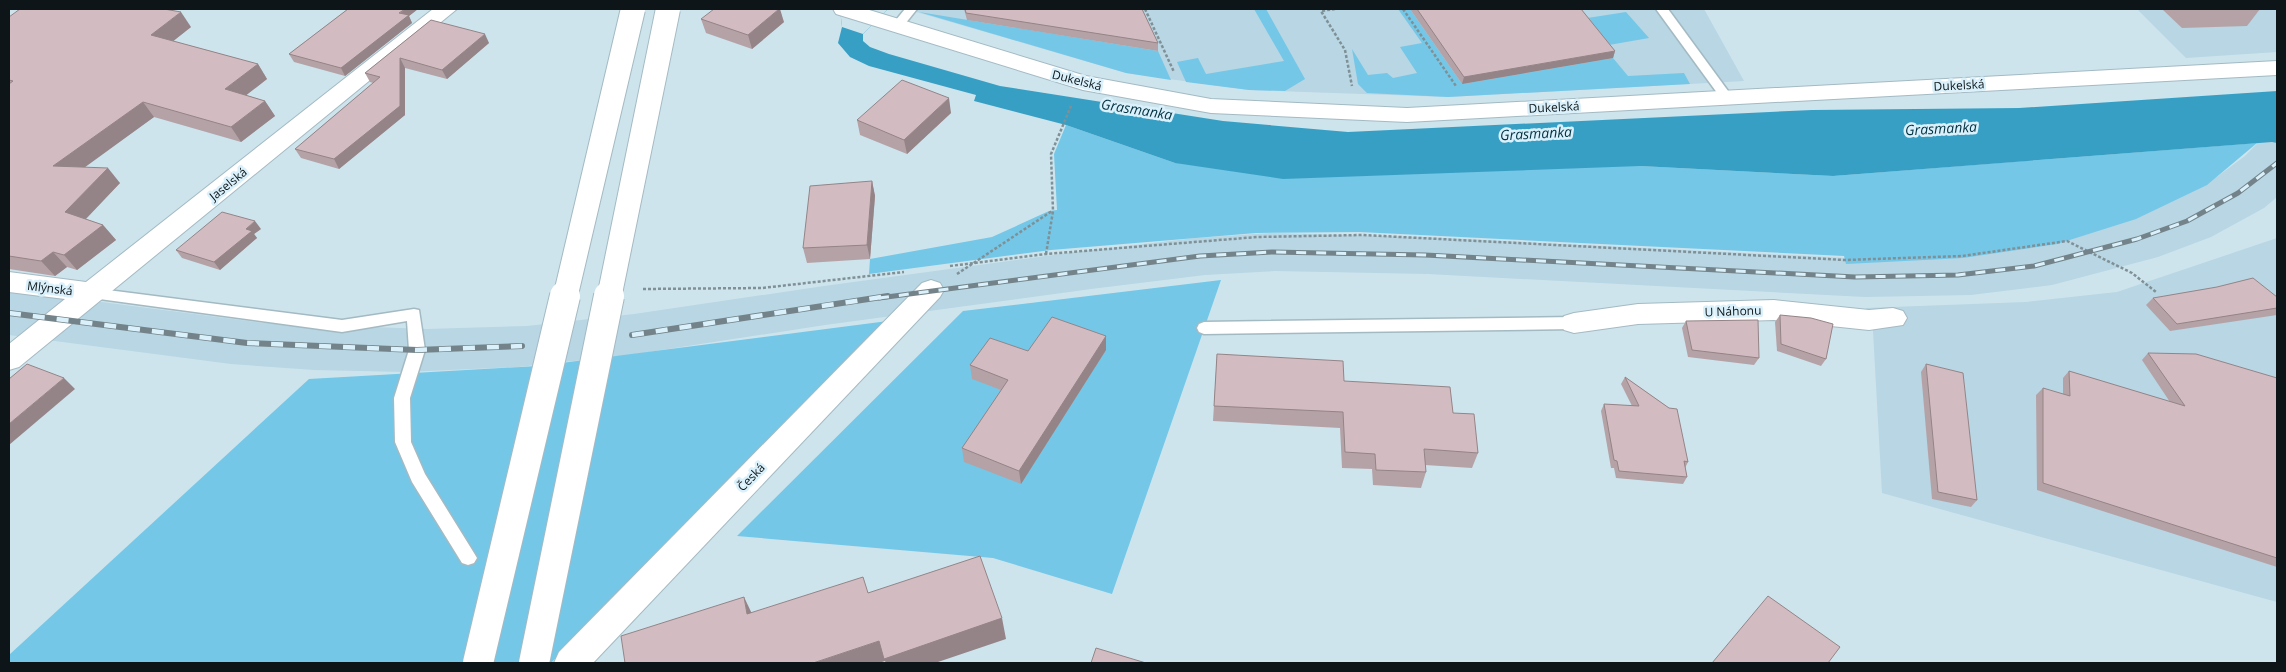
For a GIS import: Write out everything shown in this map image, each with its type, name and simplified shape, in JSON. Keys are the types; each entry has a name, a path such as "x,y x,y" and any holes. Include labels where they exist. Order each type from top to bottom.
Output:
{"main road":[{"name":"Jaselská","path":"9,359 446,9"},
{"path":"478,663 633,9"},
{"path":"534,663 668,9"},
{"name":"Dukelská","path":"844,9 895,18 1083,83 1211,106 1407,115 2277,68"},
{"name":"Česká","path":"571,663 938,279"},
{"name":"Mlýnská","path":"9,282 92,293"},
{"name":"U Náhonu","path":"1574,323 1638,314 1774,310 1869,320 1893,318"}],"lane":[{"path":"1662,9 1727,98"},
{"path":"92,293 342,326 414,314 417,350 402,398 403,442 418,477 468,558"},
{"path":"1204,328 1574,323"}],"path":[{"path":"1145,9 1178,81"},
{"path":"1403,9 1458,88"},
{"path":"1046,254 1053,211 1051,154 1074,97"},
{"path":"938,279 973,264 1053,211"},
{"path":"938,279 973,264 1046,254 1257,237 1362,235 1845,260 1962,256 2067,240 2132,272 2156,292"},
{"path":"640,289 762,288 906,272"}],"shaded area":[{"path":"906,9 1704,9 1744,81 1448,97 1249,90 1126,73"},
{"path":"1254,9 1266,9 1305,79 1285,91 1249,90 1186,82 1177,62 1198,58 1206,74 1284,61"},
{"path":"1398,9 1410,9 1462,84 1613,58 1628,76 1684,73 1690,84 1448,97 1367,93 1358,84 1352,49 1368,75 1387,73 1393,78 1417,73 1400,47 1422,43"},
{"path":"2137,9 2277,9 2277,52 2186,58"},
{"path":"919,12 1158,51 1171,80 1126,73"},
{"path":"1626,12 1649,38 1603,46 1581,19"},
{"path":"2277,123 2277,197 2264,208 2211,237 2158,257 2052,285 1971,295 1865,297 1428,274 1275,271 1205,275 1091,289 825,325 629,355 518,367 406,372 314,370 231,364 9,335 9,290 263,323 427,329 527,326 634,314 1083,251 1196,238 1270,233 1423,237 1846,258 2214,179 2245,156"},
{"path":"1066,125 1175,163 1640,166 1833,176 2257,143 2207,185 2136,219 2057,244 1963,258 1846,264 1844,256 1360,232 1256,233 1051,250 869,274 870,259 992,237 1049,211 1057,210 1054,154"},
{"path":"2277,238 2277,602 1882,493 1873,331 1866,308 2026,302 2117,292"},
{"path":"1221,280 1112,594 993,558 737,536 963,311"},
{"path":"888,321 773,434 551,663 9,663 9,655 309,379 538,366"}],"water":[{"name":"Grasmanka","path":"840,9 888,9 863,34 863,41 870,47 889,54 1000,86 1223,121 1348,132 1812,110 2019,108 2277,91 2277,143 1833,176 1640,166 1283,179 1175,163 1066,125 974,101 976,95 869,66 850,57 838,43 842,27"}],"pier":[{"path":"840,9 888,9 863,34 842,27"}],"building":[{"path":"20,9 164,9 181,12 151,35 258,64 225,89 265,101 231,127 143,102 53,166 108,168 65,212 103,225 64,255 53,252 41,261 9,256 9,84 13,81 9,80 9,17"},
{"path":"348,9 405,9 399,13 409,15 341,68 289,54"},
{"path":"714,9 779,9 748,35 701,19"},
{"path":"965,9 1142,9 1158,43 966,13"},
{"path":"1417,9 1581,9 1615,51 1464,77"},
{"path":"431,20 485,34 442,70 400,58 400,106 334,159 295,149 380,77 365,73"},
{"path":"902,80 949,98 904,140 857,120"},
{"path":"872,181 867,245 803,248 810,186"},
{"path":"222,212 255,221 246,229 252,231 214,262 176,250"},
{"path":"2253,278 2277,297 2277,308 2177,324 2153,298 2217,287"},
{"path":"1780,315 1811,318 1833,324 1826,359 1781,344"},
{"path":"1052,317 1106,336 1019,471 962,448 1008,380 970,365 990,338 1028,351"},
{"path":"1758,320 1759,358 1692,350 1686,321"},
{"path":"2148,353 2196,354 2277,378 2277,558 2043,483 2043,388 2070,396 2069,371 2185,406"},
{"path":"1217,354 1343,361 1344,381 1450,387 1453,413 1474,414 1478,453 1424,449 1426,472 1376,470 1375,454 1345,452 1343,412 1214,406"},
{"path":"27,364 64,378 9,424 9,379"},
{"path":"1926,364 1963,373 1977,500 1938,492"},
{"path":"1625,377 1669,408 1677,409 1688,462 1684,461 1687,477 1619,471 1617,461 1614,460 1604,404 1639,406"},
{"path":"980,556 1002,618 884,659 879,641 813,663 625,663 621,636 744,597 747,614 863,577 868,593"},
{"path":"1768,596 1840,647 1828,663 1712,663"},
{"path":"1096,648 1146,663 1091,663"}],"railway":[{"path":"879,298 1200,256 1272,252 1425,255 1855,277 1958,275 2034,266 2137,239 2187,221 2238,193 2277,163"},
{"path":"632,335 888,296"},
{"path":"9,313 247,343 417,350 522,346"}]}
